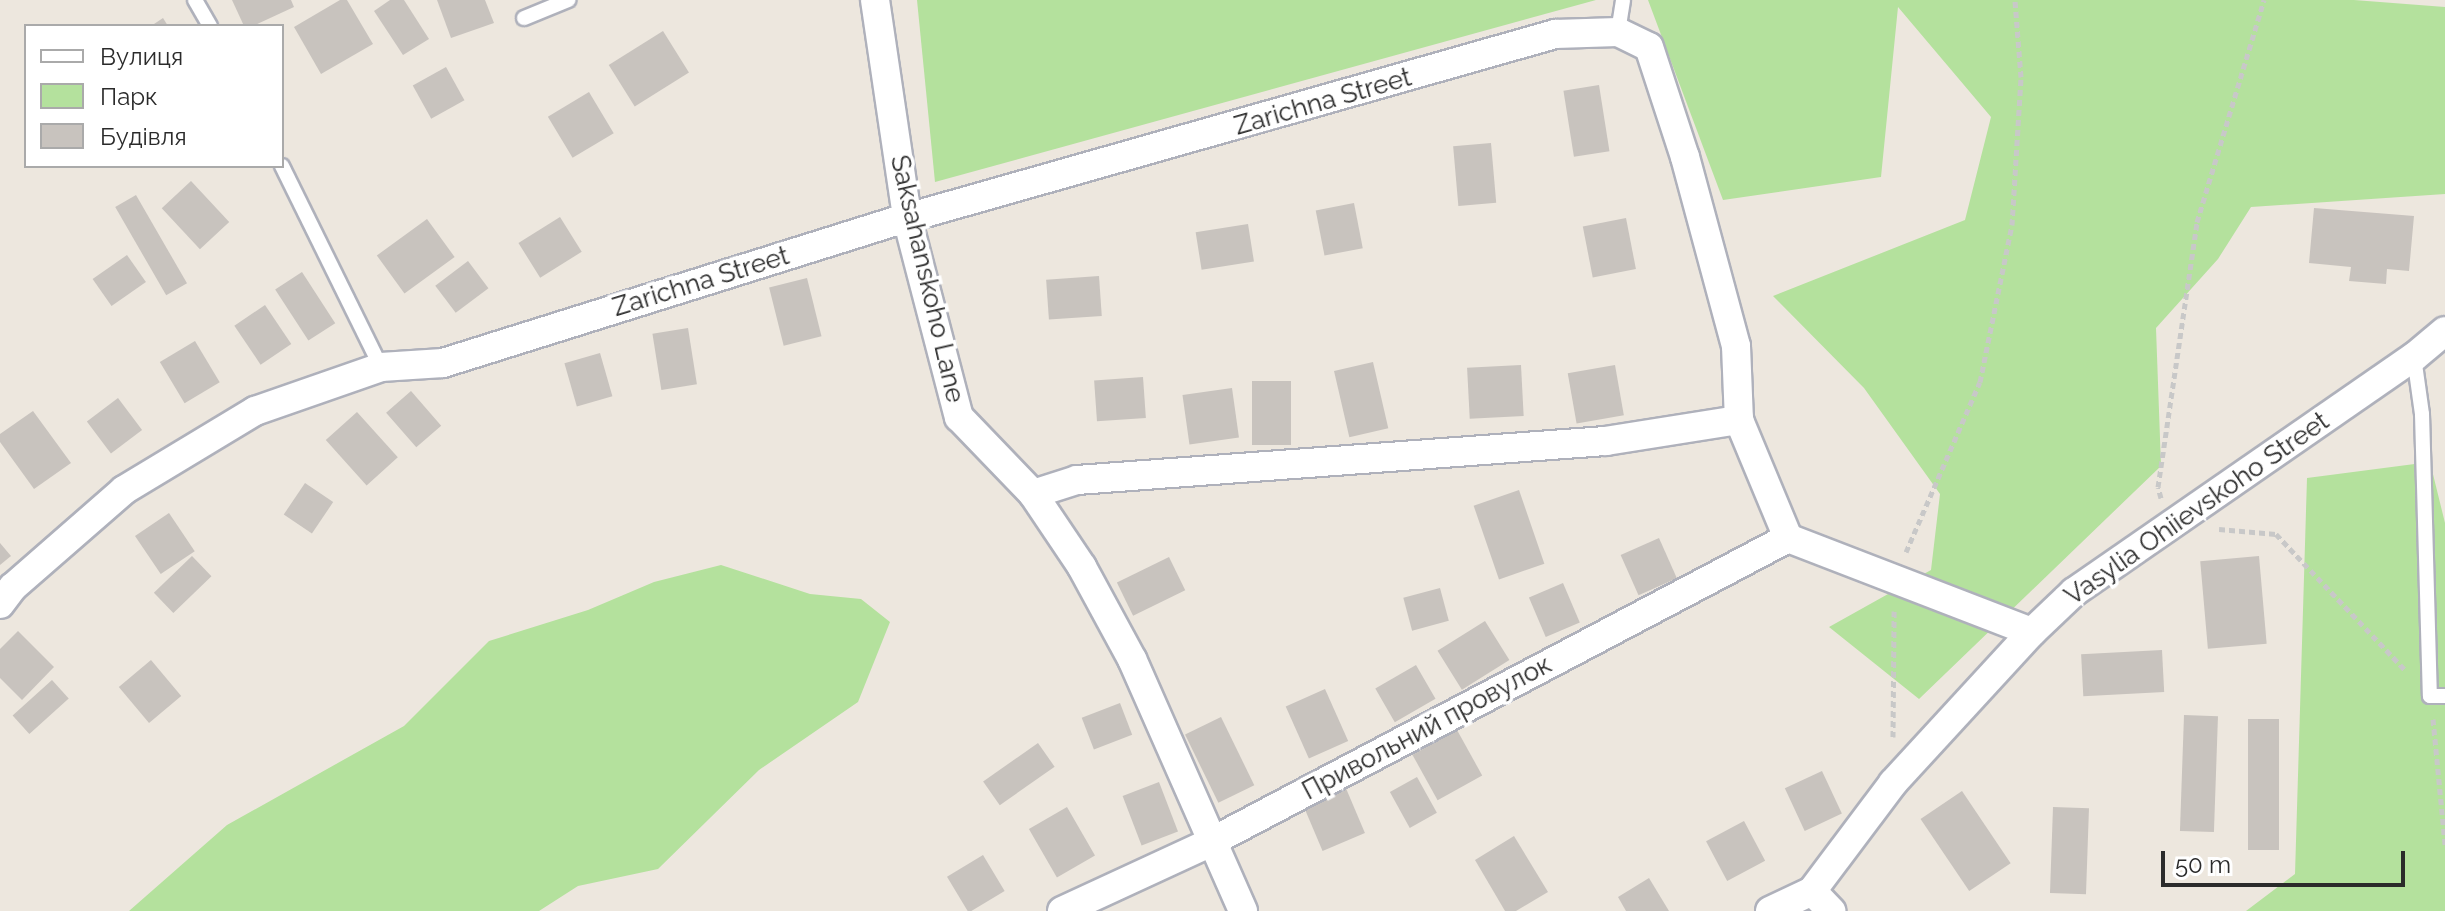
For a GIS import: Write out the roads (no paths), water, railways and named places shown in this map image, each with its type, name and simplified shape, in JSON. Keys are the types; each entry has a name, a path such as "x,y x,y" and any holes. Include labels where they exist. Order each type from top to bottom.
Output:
{"street":[{"name":"Saksahanskoho Lane","path":"875,0 907,218 959,417 1033,494 1082,567 1132,659 1243,911"},
{"name":"Zarichna Street","path":"0,604 13,587 124,490 255,411 381,367 443,363 907,218 1555,34 1618,32"},
{"path":"1618,32 1649,47 1685,157 1736,346 1739,420 1788,538 2032,632"},
{"name":"Vasylia Ohiievskoho Street","path":"1770,911 1822,901 1893,783 2032,632 2097,575 2414,357 2445,331"},
{"path":"1033,494 1077,480 1606,441 1739,420"},
{"name":"Привольний провулок","path":"1062,911 1211,842 1788,538"}],"lane":[{"path":"195,0 209,24"},
{"path":"524,18 568,0"},
{"path":"1618,32 1623,0"},
{"path":"283,168 381,367"},
{"path":"2414,357 2422,414 2430,696 2445,696"}]}
